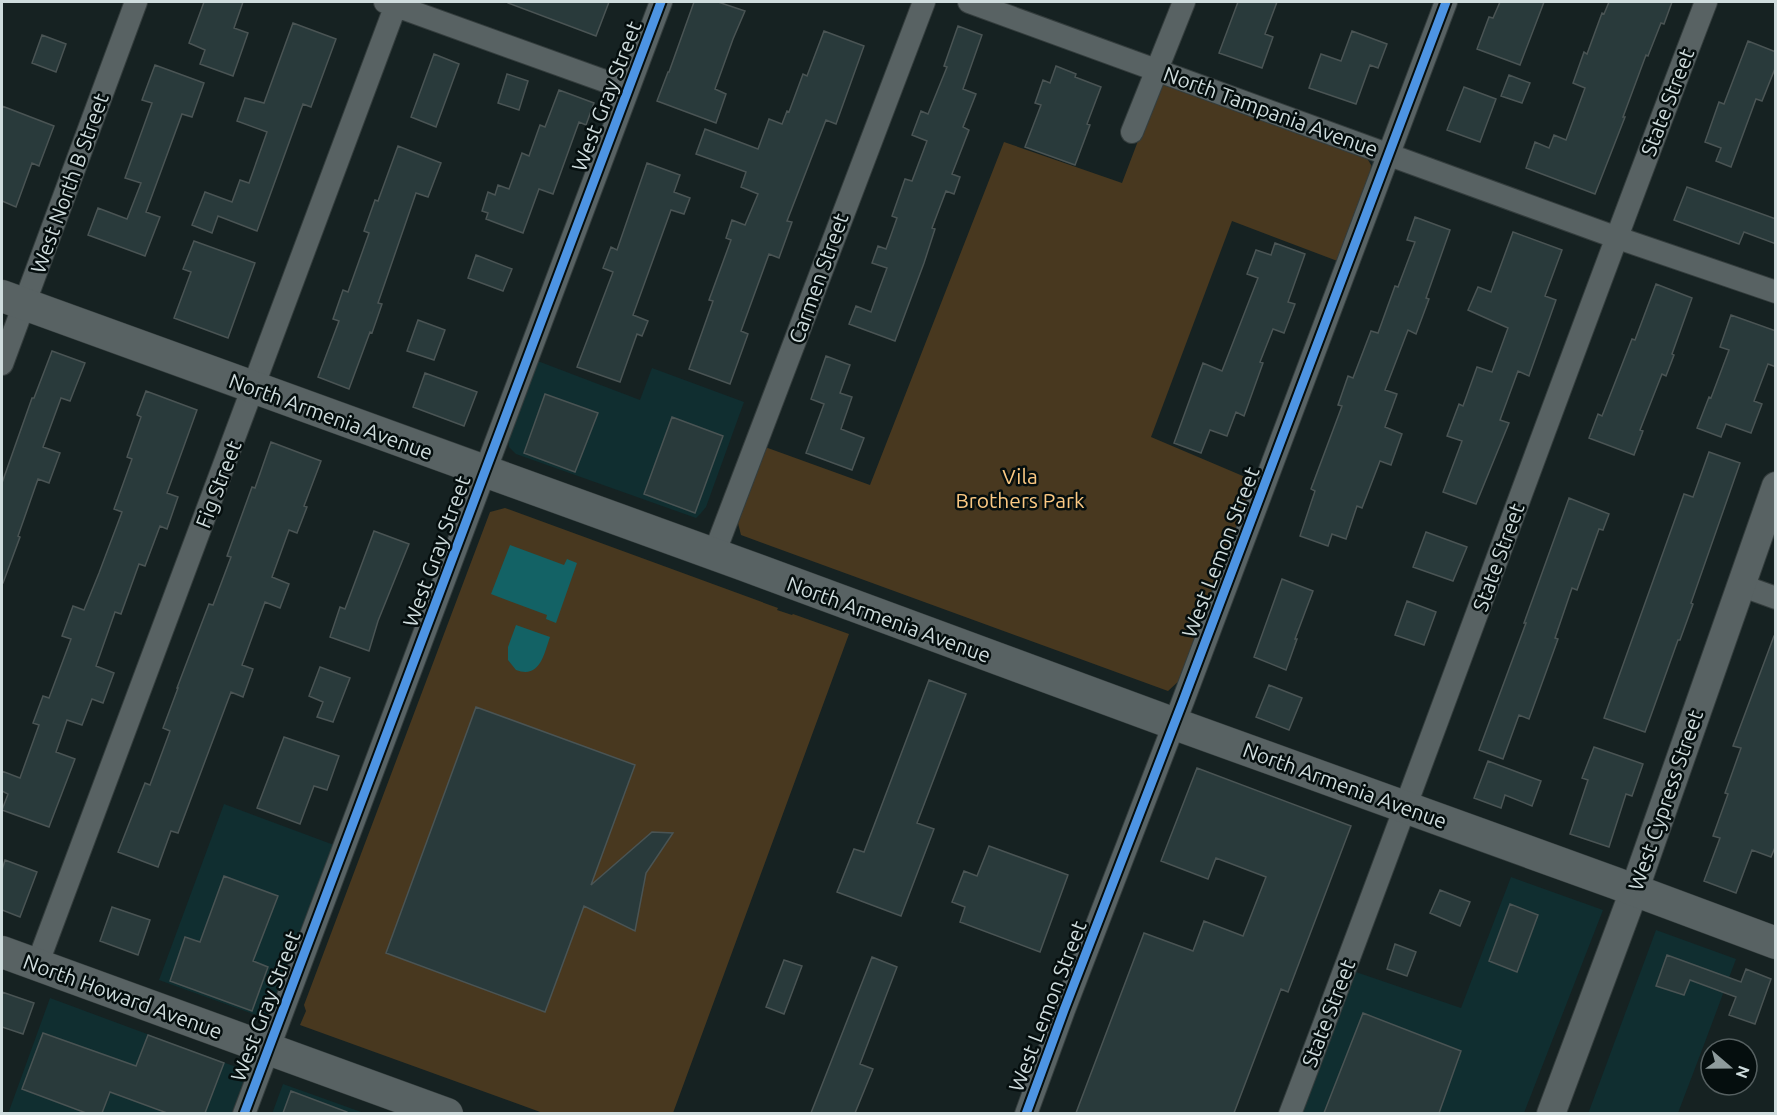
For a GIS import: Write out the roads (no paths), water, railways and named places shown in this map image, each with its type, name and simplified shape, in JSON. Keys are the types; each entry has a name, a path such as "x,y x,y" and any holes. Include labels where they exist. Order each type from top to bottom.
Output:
{"main road":[{"name":"North Armenia Avenue","path":"13,300 714,554 1776,944"},
{"name":"North Howard Avenue","path":"2,952 447,1113"}],"street":[{"name":"West North B Street","path":"2,364 13,300 136,2"},
{"name":"West Gray Street","path":"244,1113 661,2"},
{"name":"Carmen Street","path":"714,554 924,2"},
{"name":"North Tampania Avenue","path":"969,2 1616,237 1776,292"},
{"path":"1132,132 1184,2"},
{"name":"West Lemon Street","path":"1026,1113 1175,724 1446,2"},
{"name":"State Street","path":"1290,1113 1406,807 1616,237 1706,2"},
{"path":"393,3 627,89"},
{"name":"Fig Street","path":"37,965 254,388 393,3"},
{"name":"West Cypress Street","path":"1551,1113 1634,891 1776,486"},
{"path":"1740,585 1776,598"}],"water":[{"path":"510,545 564,565 567,559 577,563 556,623 546,619 547,615 491,594"},
{"path":"516,625 550,637 540,663 531,671 516,670 508,660 508,647"}],"park label":[{"name":"Vila Brothers Park","path":"1020,488"}]}
